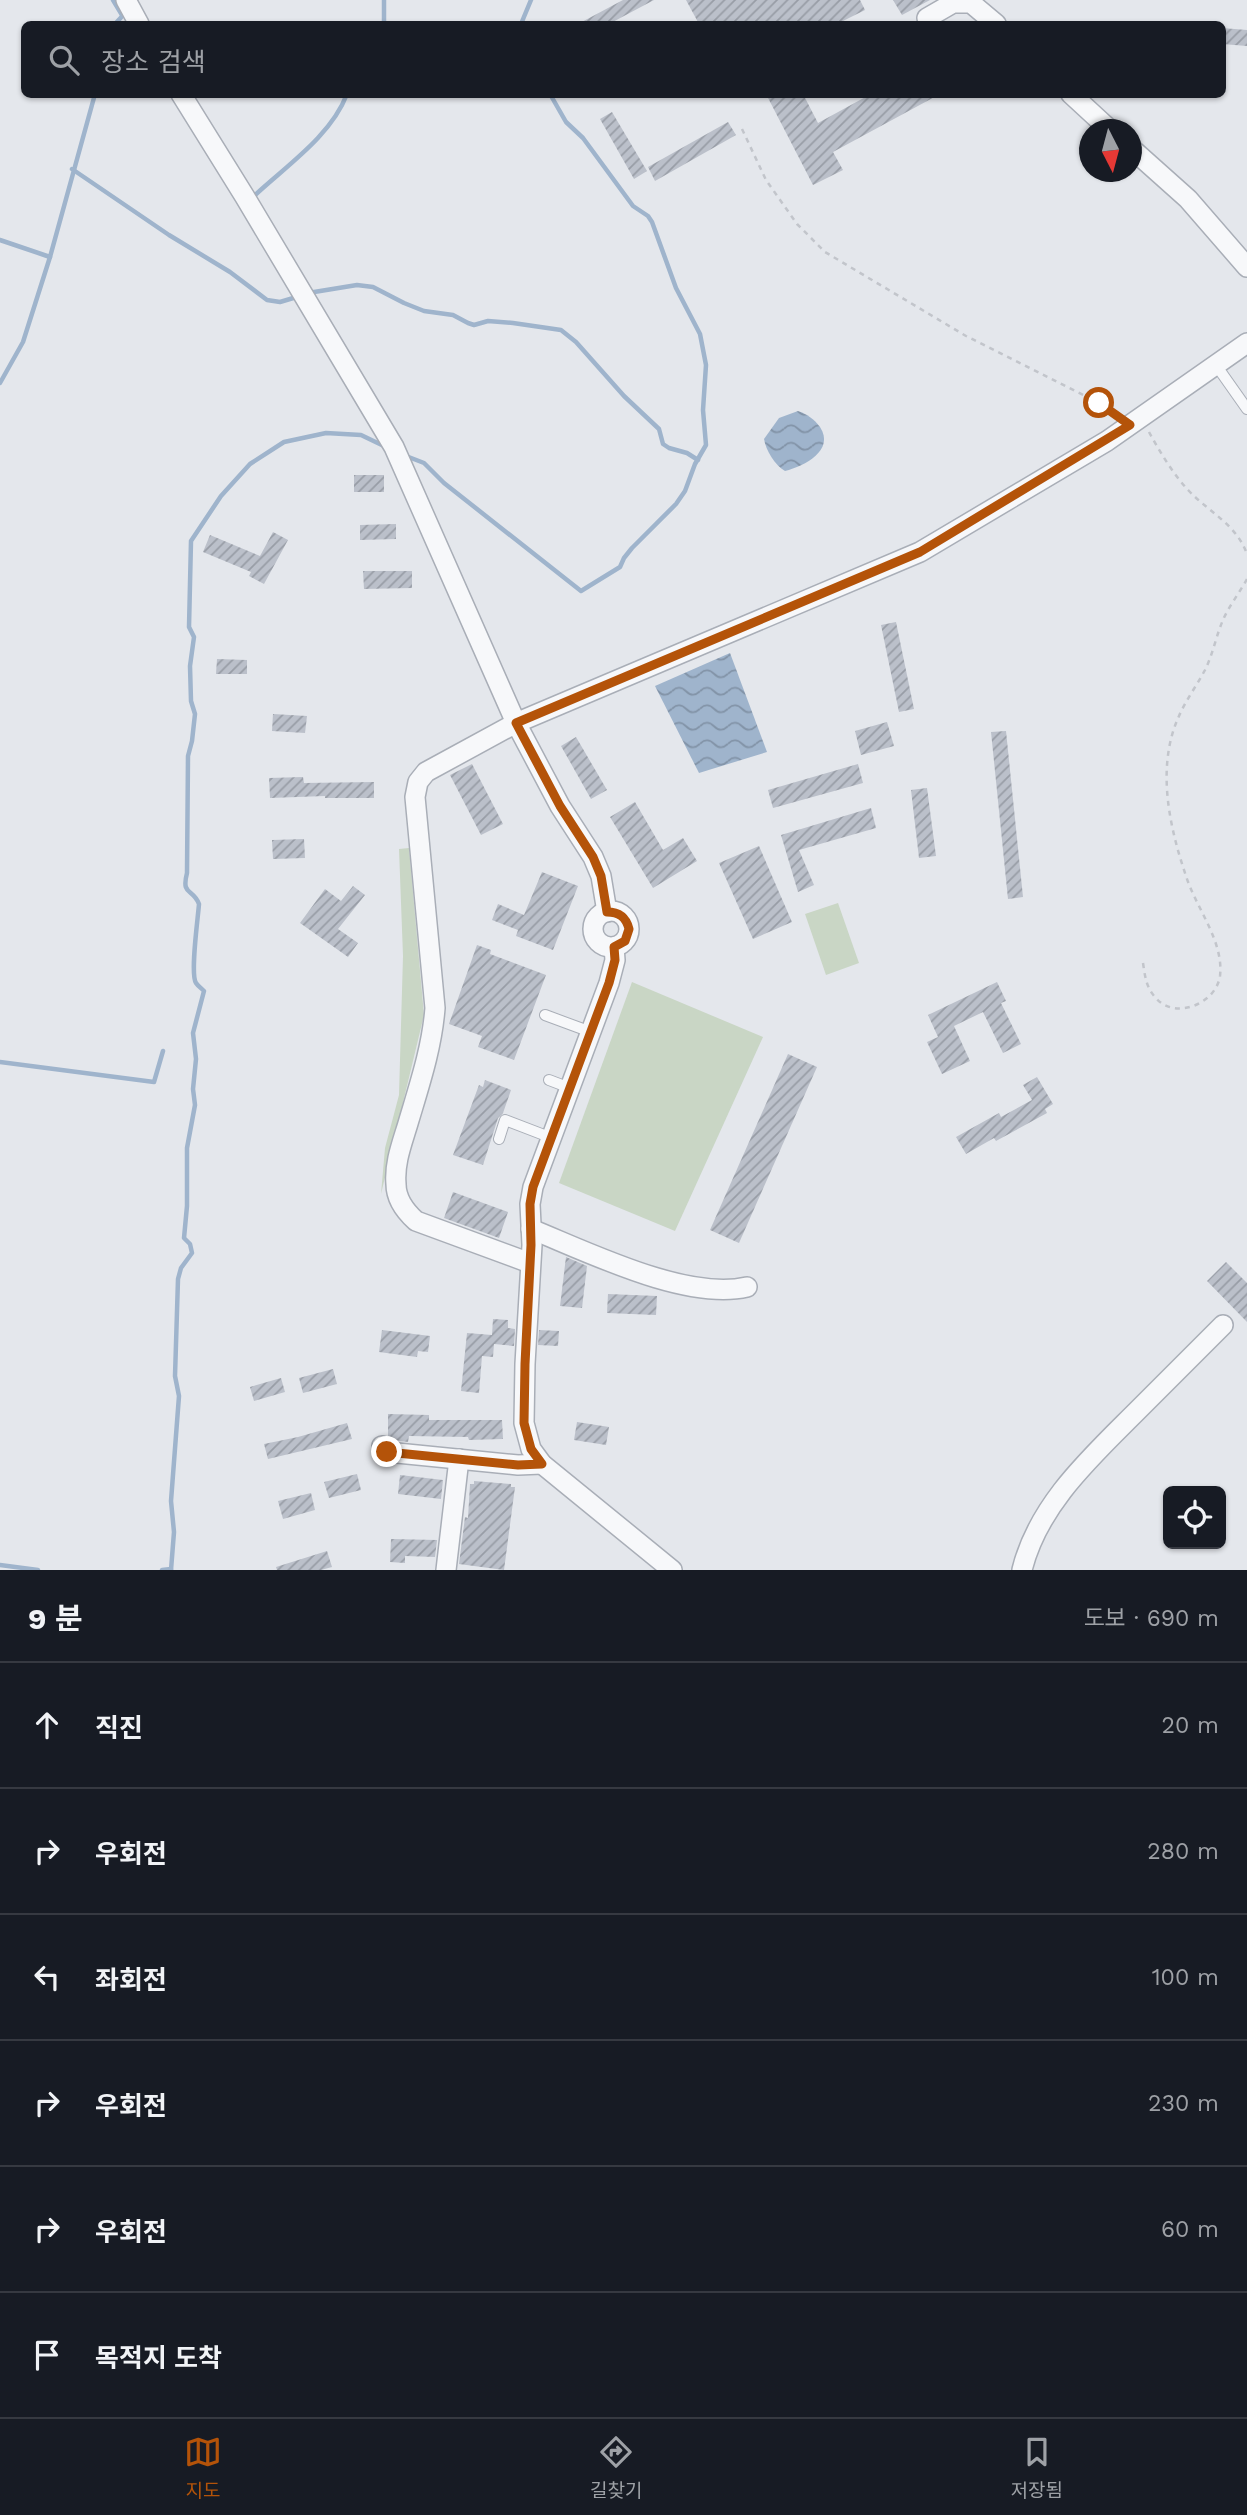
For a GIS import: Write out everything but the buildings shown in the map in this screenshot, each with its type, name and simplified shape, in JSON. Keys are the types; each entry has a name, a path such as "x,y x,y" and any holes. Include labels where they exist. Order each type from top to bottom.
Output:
{"street":[{"path":"927,18 953,3 969,1 992,21"},
{"path":"184,98 246,197 394,447 516,723 560,806 593,857 601,876 607,912 596,918 593,930 594,936 602,945 614,947 615,960 609,983 533,1187 530,1204 524,1423 531,1449 542,1464 672,1570"},
{"path":"1075,98 1098,119"},
{"path":"1142,158 1188,199 1247,267"},
{"path":"530,1262 416,1221 405,1211 396,1188 399,1156 429,1052 435,1008 417,827 415,797 418,782 435,766 516,723 920,552 1136,421 1247,343"},
{"path":"531,1229 652,1277 674,1283 732,1291 747,1287"},
{"path":"1022,1570 1028,1548 1040,1523 1070,1480 1223,1325"},
{"path":"382,1446 387,1452 518,1465 542,1464"},
{"path":"446,1570 459,1459"}],"lane":[{"path":"1216,365 1247,409"},
{"path":"545,1015 591,1032"},
{"path":"549,1080 570,1088"},
{"path":"499,1139 505,1120 551,1138"}],"path":[{"path":"742,129 766,180 797,224 825,252 966,336 1136,421 1190,492 1232,527 1247,554"},
{"path":"1143,963 1147,986 1157,1000 1177,1009 1200,1005 1215,990 1220,975 1216,943 1189,887 1177,850 1166,784 1166,761 1178,718 1206,668 1224,618 1247,579"}],"green space":[{"path":"409,848 424,1015 381,1194 385,1148 399,1095 403,956 399,849"},
{"path":"838,903 859,963 826,975 805,914"},
{"path":"632,982 763,1037 675,1231 559,1183"}],"water":[{"path":"798,411 818,424 824,435 824,443 816,456 785,471 771,457 764,439 779,418"},
{"path":"730,653 767,752 699,773 655,686"}],"waterway":[{"path":"113,0 122,15"},
{"path":"384,0 384,21"},
{"path":"522,21 531,0"},
{"path":"118,21 126,12"},
{"path":"0,383 23,342 50,257 94,98"},
{"path":"254,196 319,137 345,98"},
{"path":"406,456 424,463 444,483 581,591 620,567 632,548 676,504 685,491 695,464 706,445 703,410 706,365 700,334 676,288 652,222 633,206 583,138 566,122 552,98"},
{"path":"72,169 169,235 230,272 267,300 280,302 300,296"},
{"path":"0,240 50,257"},
{"path":"308,293 357,285 373,287 424,311 453,315 474,325 488,321 561,330 576,342 624,396 659,429 663,444 698,460"},
{"path":"171,1570 174,1532 171,1501 179,1396 175,1376 178,1279 181,1268 192,1253 190,1244 184,1238 187,1148 195,1105 193,1089 196,1059 193,1033 204,991 194,978 199,904 186,885 188,756 195,714 191,701 190,666 194,637 189,627 191,541 221,496 250,464 284,442 326,433 361,435 386,447"},
{"path":"0,1062 154,1082 163,1051"},
{"path":"0,1565 38,1570"},
{"path":"162,1570 171,1569"}],"route":[{"path":"387,1452 518,1465 542,1464 531,1449 524,1423 531,1245 530,1204 533,1187 609,983 615,960 614,947 625,941 629,929 619,914 607,912 601,876 593,857 560,806 516,723 920,552 1130,425 1099,403"}]}
